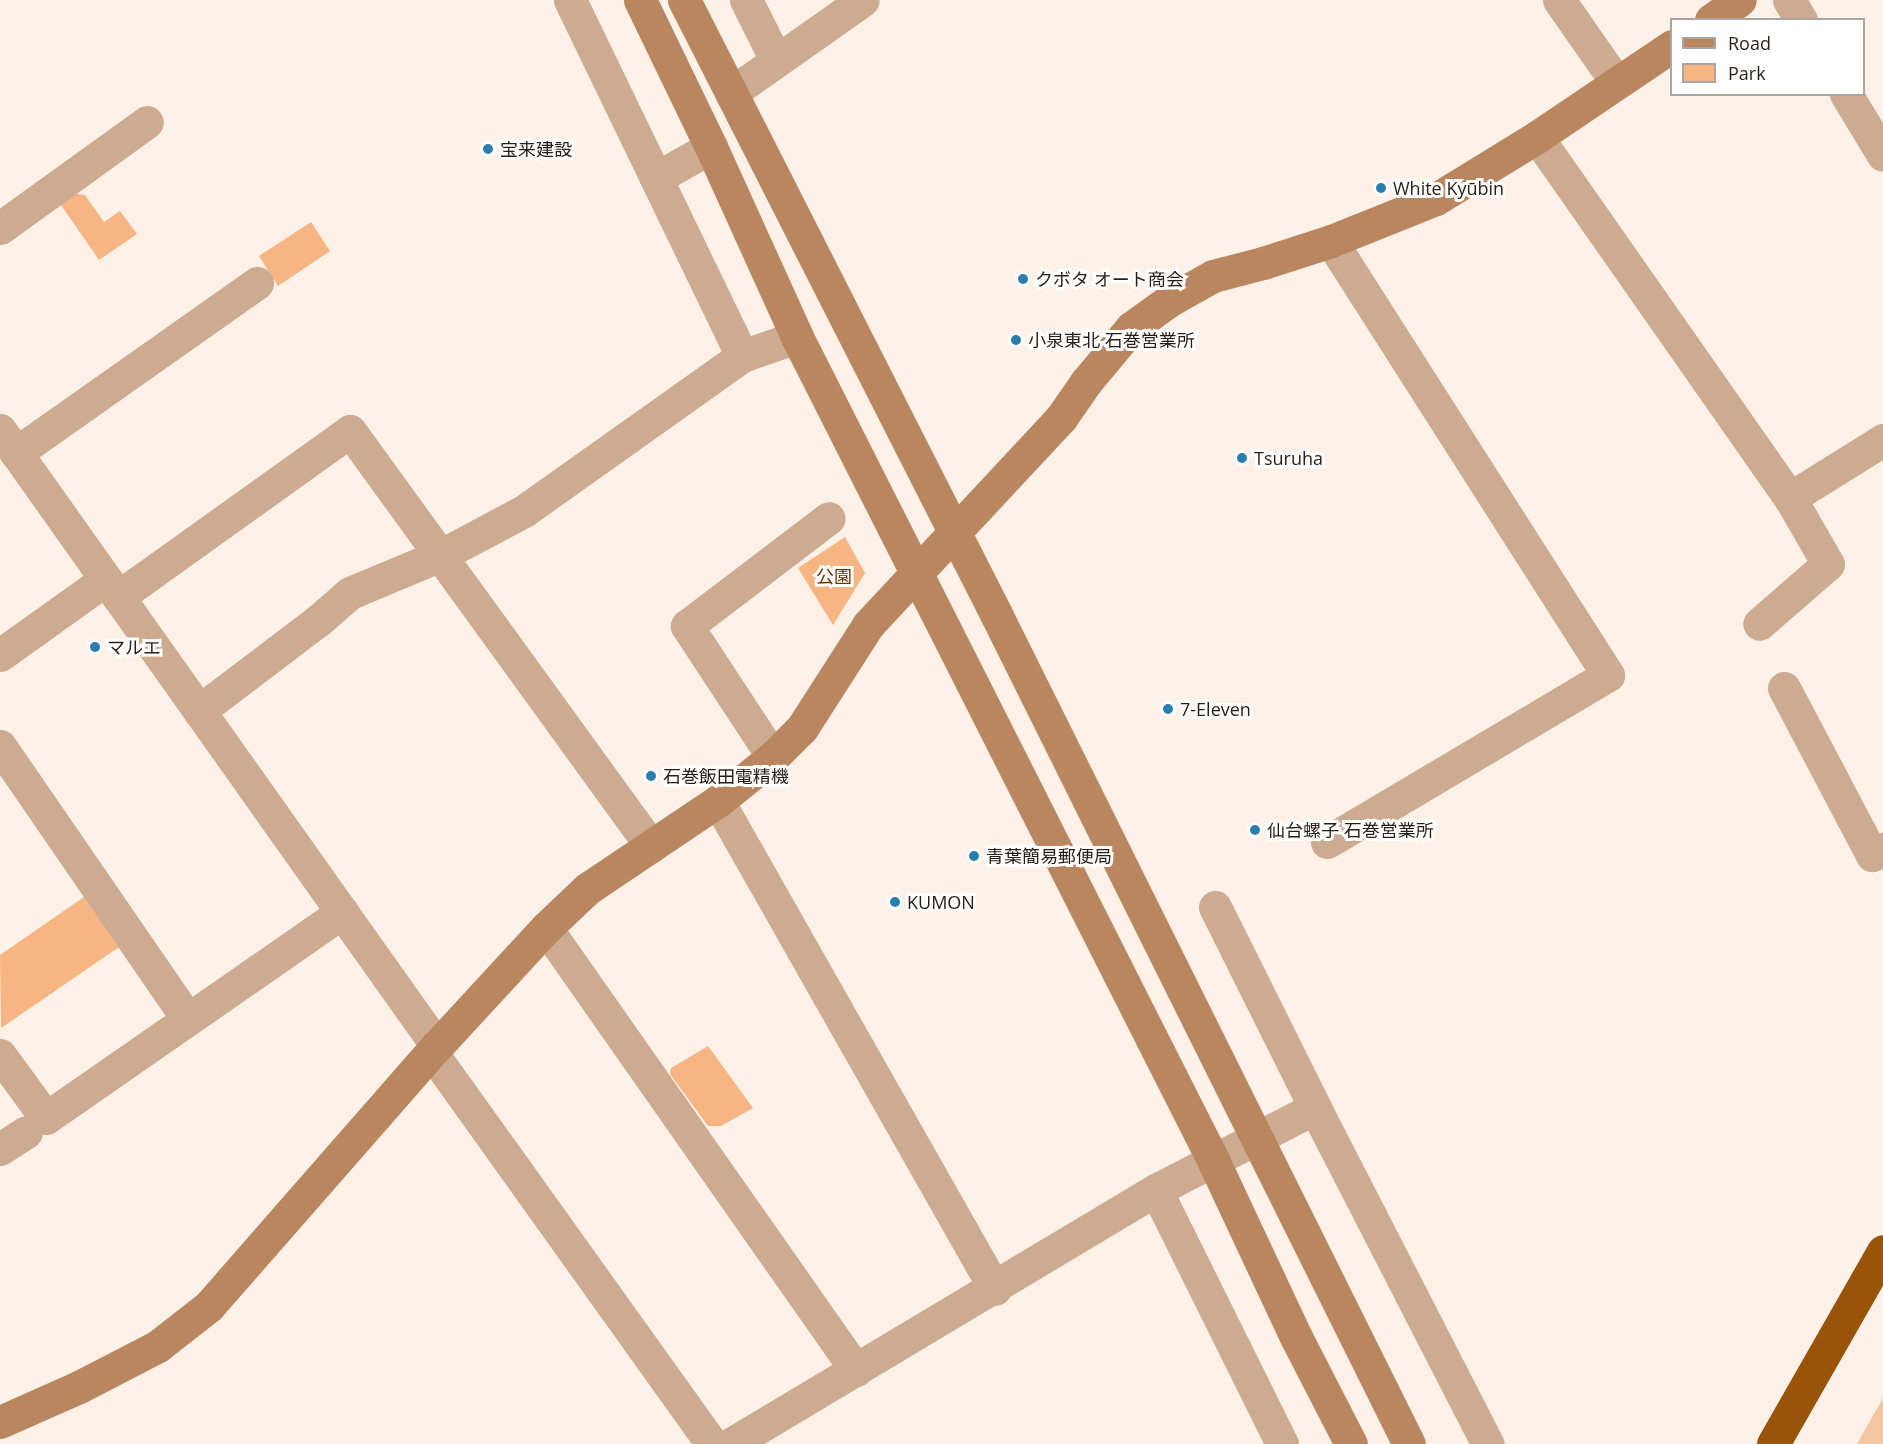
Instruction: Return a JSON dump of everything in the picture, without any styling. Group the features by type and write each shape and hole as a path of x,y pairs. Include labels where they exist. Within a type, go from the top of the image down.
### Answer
{"highway":[{"path":"1773,1444 1883,1251"}],"street":[{"path":"570,0 742,356"},
{"path":"640,0 711,147 797,337 1213,1160 1296,1337 1351,1444"},
{"path":"684,0 1258,1137 1409,1444"},
{"path":"746,0 776,60"},
{"path":"731,93 863,0"},
{"path":"1559,0 1617,82"},
{"path":"1714,18 1740,0"},
{"path":"1789,0 1800,18"},
{"path":"0,1422 79,1387 158,1346 209,1306 435,1049 546,928 587,889 718,801 773,756 802,728 868,625 1061,418 1086,381 1131,328 1170,300 1213,276 1331,241 1436,199 1537,137 1670,47"},
{"path":"1847,96 1883,155"},
{"path":"0,228 147,122"},
{"path":"1537,137 1790,498 1828,564 1759,624"},
{"path":"656,178 711,147"},
{"path":"1327,842 1608,675 1331,241"},
{"path":"257,283 8,441 342,912 435,1049 712,1444"},
{"path":"199,711 319,620 350,592 441,555 524,511 742,356 797,337"},
{"path":"0,655 112,588 350,431 651,846"},
{"path":"1790,498 1883,440"},
{"path":"773,756 687,626 829,518"},
{"path":"1784,688 1872,855 1883,849"},
{"path":"0,746 187,1018"},
{"path":"718,801 995,1289"},
{"path":"1215,907 1315,1108 1488,1444"},
{"path":"0,1054 46,1118 342,912"},
{"path":"546,928 856,1370"},
{"path":"731,1444 995,1289 1156,1190 1315,1108"},
{"path":"1156,1190 1282,1444"}],"green space":[{"path":"71,193 85,195 104,222 120,211 137,234 99,260 59,202"},
{"path":"311,222 330,251 278,286 259,256"},
{"name":"公園","path":"845,537 865,573 833,625 798,568"},
{"path":"84,897 119,947 1,1028 0,955"},
{"path":"708,1046 753,1108 721,1126 708,1126 670,1074 671,1068"}],"shaded area":[{"path":"1883,1398 1883,1444 1857,1444"}],"place":[{"name":"宝来建設","path":"488,149"},
{"name":"White Kyūbin","path":"1381,188"},
{"name":"クボタ オート商会","path":"1023,279"},
{"name":"小泉東北 石巻営業所","path":"1016,340"},
{"name":"Tsuruha","path":"1242,458"},
{"name":"マルエ","path":"95,647"},
{"name":"7-Eleven","path":"1168,709"},
{"name":"石巻飯田電精機","path":"651,776"},
{"name":"仙台螺子 石巻営業所","path":"1255,830"},
{"name":"青葉簡易郵便局","path":"974,856"},
{"name":"KUMON","path":"895,902"}]}
